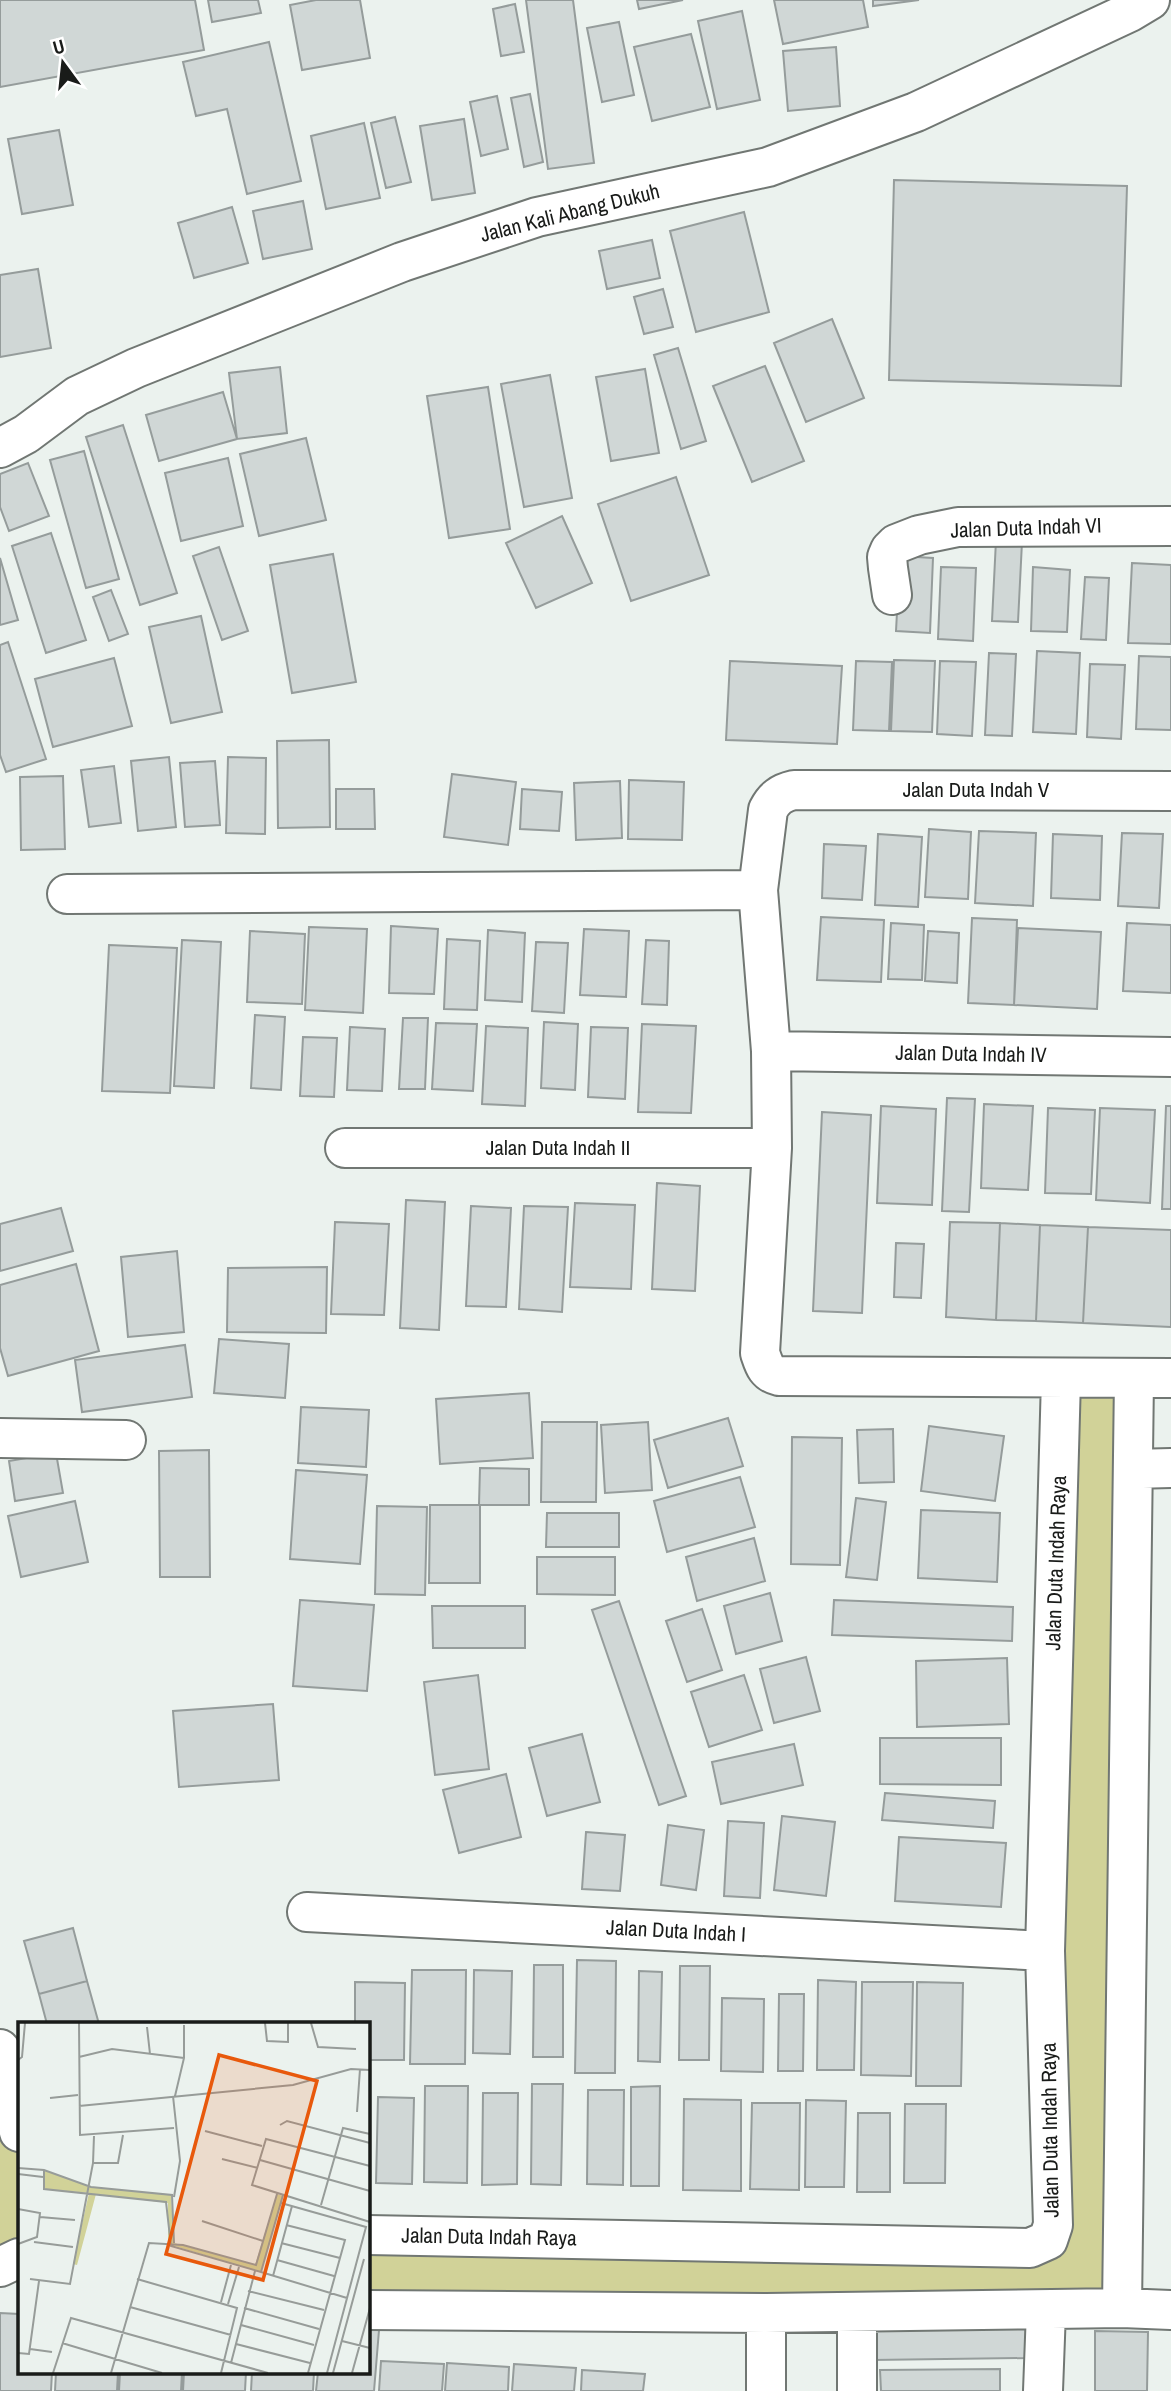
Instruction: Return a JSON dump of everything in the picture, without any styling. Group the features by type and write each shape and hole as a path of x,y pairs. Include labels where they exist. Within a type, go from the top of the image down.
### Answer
{"street":[{"name":"Jalan Kali Abang Dukuh","path":"0,448 26,433 77,396 136,368 402,262 537,217 768,167 916,112 1130,12 1150,0"},
{"name":"Jalan Duta Indah VI","path":"892,595 887,557 890,550 896,544 919,536 958,527 1171,526"},
{"name":"Jalan Duta Indah V","path":"758,890 768,810 773,800 782,793 793,790 1171,791"},
{"path":"66,894 758,890 771,1051 772,1148 760,1353 765,1367 771,1374 1171,1378"},
{"name":"Jalan Duta Indah IV","path":"771,1051 1171,1057"},
{"name":"Jalan Duta Indah II","path":"345,1148 772,1148"},
{"path":"1122,2308 1134,1378"},
{"name":"Jalan Duta Indah Raya","path":"369,2235 1030,2248 1048,2241 1053,2225 1045,1951 1061,1379"},
{"path":"0,1438 126,1440"},
{"path":"1133,1469 1171,1468"},
{"name":"Jalan Duta Indah I","path":"307,1912 1045,1951"},
{"path":"0,2049 18,2128"},
{"path":"18,2259 0,2269 18,2279"},
{"path":"369,2310 858,2313 1122,2308 1171,2310"},
{"path":"1044,2391 1046,2311"},
{"path":"765,2391 766,2313"},
{"path":"857,2391 858,2313"}],"green space":[{"path":"1061,1379 1134,1387 1122,2308 369,2310 369,2236 1038,2246"},
{"path":"0,2049 18,2128 18,2258 0,2267"}],"building":[{"path":"0,0 195,0 204,50 0,87"},
{"path":"208,0 258,0 261,13 212,22"},
{"path":"316,0 360,0 370,58 302,70 290,5"},
{"path":"526,0 573,0 594,163 548,169"},
{"path":"637,0 683,0 639,9"},
{"path":"774,0 863,0 868,27 783,44"},
{"path":"873,0 919,0 873,6"},
{"path":"515,4 524,52 501,56 493,9"},
{"path":"742,11 760,100 717,109 698,21"},
{"path":"619,22 634,95 602,102 587,28"},
{"path":"691,34 710,107 652,121 634,47"},
{"path":"269,42 301,181 247,194 227,109 196,116 183,62"},
{"path":"836,47 840,106 788,111 783,51"},
{"path":"530,94 543,162 524,167 511,98"},
{"path":"497,96 508,149 481,156 470,102"},
{"path":"395,117 411,182 386,188 371,123"},
{"path":"464,119 475,193 432,200 420,126"},
{"path":"364,123 380,198 326,209 311,136"},
{"path":"59,130 73,205 22,214 8,139"},
{"path":"894,180 1127,186 1121,386 889,380"},
{"path":"303,201 312,249 263,259 253,211"},
{"path":"232,207 248,263 194,278 178,223"},
{"path":"744,212 769,312 696,332 670,231"},
{"path":"652,240 660,278 607,289 599,251"},
{"path":"38,269 51,348 0,357 0,275"},
{"path":"663,289 673,327 644,334 634,297"},
{"path":"832,319 864,398 806,422 774,343"},
{"path":"678,348 706,441 681,449 654,355"},
{"path":"765,366 804,461 752,482 713,386"},
{"path":"280,367 287,433 237,439 229,373"},
{"path":"645,369 659,453 611,461 596,377"},
{"path":"550,375 572,498 524,507 501,384"},
{"path":"488,387 510,529 449,538 427,396"},
{"path":"223,392 237,439 159,461 146,415"},
{"path":"123,425 177,593 140,605 86,437"},
{"path":"306,438 326,520 259,536 240,454"},
{"path":"84,451 119,579 86,588 50,460"},
{"path":"228,458 243,526 181,541 165,473"},
{"path":"28,463 49,516 9,531 0,507 0,474"},
{"path":"676,477 709,575 631,601 598,504"},
{"path":"562,516 592,583 536,608 506,543"},
{"path":"51,533 86,640 46,653 12,546"},
{"path":"996,540 1022,542 1018,622 992,621"},
{"path":"219,547 248,631 222,640 193,556"},
{"path":"333,554 356,682 292,693 270,565"},
{"path":"900,556 933,558 930,633 896,631"},
{"path":"0,558 18,620 0,625"},
{"path":"1132,563 1171,565 1171,644 1128,643"},
{"path":"941,567 976,568 973,641 938,639"},
{"path":"1033,567 1070,570 1067,632 1031,631"},
{"path":"1085,577 1109,578 1106,640 1081,639"},
{"path":"111,590 128,634 109,641 93,597"},
{"path":"201,616 222,712 171,723 149,627"},
{"path":"8,642 46,759 6,772 0,755 0,645"},
{"path":"1037,651 1080,653 1076,734 1033,732"},
{"path":"989,653 1016,654 1012,736 985,735"},
{"path":"1139,656 1171,657 1171,730 1136,729"},
{"path":"114,658 132,726 53,747 35,679"},
{"path":"894,660 935,661 932,732 891,731"},
{"path":"730,661 842,666 837,744 726,740"},
{"path":"856,661 892,662 889,731 853,730"},
{"path":"940,661 976,662 972,736 937,734"},
{"path":"1090,664 1125,665 1121,739 1087,737"},
{"path":"329,740 330,827 278,828 277,741"},
{"path":"169,757 176,827 138,831 131,761"},
{"path":"228,757 266,758 265,834 226,833"},
{"path":"215,761 220,825 185,827 180,763"},
{"path":"114,766 121,823 89,827 81,770"},
{"path":"452,774 516,782 508,845 444,837"},
{"path":"63,776 65,849 21,850 20,777"},
{"path":"629,780 684,782 682,840 628,839"},
{"path":"620,781 622,838 576,840 574,783"},
{"path":"336,789 374,789 375,829 336,829"},
{"path":"522,789 562,792 559,831 520,829"},
{"path":"929,829 971,832 968,899 925,897"},
{"path":"979,831 1036,833 1033,906 975,903"},
{"path":"1122,833 1163,834 1159,908 1118,906"},
{"path":"878,834 922,837 918,907 875,905"},
{"path":"1053,834 1102,836 1100,900 1051,898"},
{"path":"824,844 866,846 862,900 822,898"},
{"path":"821,917 884,920 881,982 817,980"},
{"path":"972,918 1017,920 1014,1005 968,1003"},
{"path":"891,923 924,925 922,980 888,979"},
{"path":"1127,923 1171,925 1171,993 1123,991"},
{"path":"391,926 438,929 434,994 389,993"},
{"path":"309,927 367,929 363,1013 305,1010"},
{"path":"1018,928 1101,932 1097,1009 1014,1005"},
{"path":"584,929 629,931 626,997 580,995"},
{"path":"488,930 525,933 522,1002 485,1000"},
{"path":"250,931 305,934 302,1004 247,1002"},
{"path":"928,931 959,933 957,983 925,981"},
{"path":"447,939 480,941 477,1010 444,1009"},
{"path":"182,940 221,942 214,1088 174,1086"},
{"path":"646,940 669,941 667,1005 642,1004"},
{"path":"536,942 568,943 564,1013 532,1011"},
{"path":"109,945 177,948 170,1093 102,1091"},
{"path":"255,1015 285,1017 281,1090 251,1088"},
{"path":"403,1018 428,1018 425,1089 399,1089"},
{"path":"544,1022 578,1024 575,1090 541,1088"},
{"path":"436,1023 477,1024 473,1091 432,1089"},
{"path":"642,1024 696,1026 691,1113 638,1112"},
{"path":"486,1026 528,1028 525,1106 482,1104"},
{"path":"350,1027 385,1029 382,1091 347,1090"},
{"path":"591,1027 628,1028 625,1099 588,1097"},
{"path":"303,1037 337,1038 334,1097 300,1096"},
{"path":"947,1098 975,1099 969,1212 942,1211"},
{"path":"984,1104 1033,1106 1028,1190 981,1188"},
{"path":"881,1106 936,1109 932,1205 877,1203"},
{"path":"1166,1106 1171,1106 1171,1209 1162,1209"},
{"path":"1048,1108 1095,1110 1091,1194 1045,1193"},
{"path":"1100,1108 1155,1110 1150,1203 1096,1200"},
{"path":"822,1112 871,1115 862,1313 813,1311"},
{"path":"657,1183 700,1186 695,1291 652,1289"},
{"path":"406,1200 445,1202 439,1330 400,1328"},
{"path":"575,1203 635,1205 631,1289 570,1287"},
{"path":"471,1206 511,1208 506,1307 466,1306"},
{"path":"524,1206 568,1207 562,1312 519,1309"},
{"path":"61,1208 73,1251 0,1271 0,1224"},
{"path":"335,1222 389,1224 384,1315 331,1314"},
{"path":"950,1222 1000,1223 996,1320 946,1317"},
{"path":"1000,1223 1040,1225 1036,1321 996,1320"},
{"path":"1040,1225 1088,1227 1083,1323 1036,1321"},
{"path":"1088,1227 1171,1230 1171,1327 1083,1323"},
{"path":"896,1243 924,1244 921,1298 894,1297"},
{"path":"177,1251 184,1332 128,1337 121,1257"},
{"path":"76,1264 99,1351 8,1376 0,1348 0,1285"},
{"path":"327,1267 326,1333 227,1332 228,1268"},
{"path":"219,1339 289,1344 285,1398 214,1393"},
{"path":"185,1345 192,1397 82,1412 75,1360"},
{"path":"529,1393 533,1458 440,1464 436,1399"},
{"path":"301,1407 369,1410 366,1467 298,1463"},
{"path":"728,1418 743,1466 668,1488 654,1440"},
{"path":"542,1422 597,1422 596,1502 541,1502"},
{"path":"648,1422 652,1490 605,1493 601,1425"},
{"path":"929,1426 1004,1436 995,1501 921,1491"},
{"path":"893,1429 894,1482 859,1483 857,1430"},
{"path":"792,1437 842,1438 840,1565 791,1564"},
{"path":"209,1450 210,1577 160,1577 159,1451"},
{"path":"56,1453 63,1493 15,1501 9,1461"},
{"path":"480,1468 529,1469 529,1505 479,1505"},
{"path":"296,1470 367,1475 360,1564 290,1559"},
{"path":"740,1477 755,1527 667,1552 654,1501"},
{"path":"856,1498 886,1502 877,1580 846,1577"},
{"path":"75,1501 88,1562 21,1577 8,1516"},
{"path":"430,1505 480,1505 480,1583 429,1583"},
{"path":"377,1506 427,1507 425,1595 375,1594"},
{"path":"921,1510 1000,1513 997,1582 918,1578"},
{"path":"547,1513 619,1513 619,1547 546,1547"},
{"path":"754,1538 765,1581 697,1601 686,1557"},
{"path":"537,1557 615,1557 615,1595 537,1594"},
{"path":"770,1593 782,1641 736,1654 724,1606"},
{"path":"300,1600 374,1605 367,1691 293,1686"},
{"path":"834,1600 1013,1607 1012,1641 832,1635"},
{"path":"619,1601 686,1796 659,1805 592,1610"},
{"path":"432,1606 525,1606 525,1648 433,1648"},
{"path":"702,1609 722,1670 687,1682 666,1621"},
{"path":"806,1657 820,1711 774,1723 760,1669"},
{"path":"1007,1658 1009,1724 917,1727 916,1661"},
{"path":"478,1675 489,1769 435,1775 424,1682"},
{"path":"744,1675 762,1730 709,1747 691,1692"},
{"path":"273,1704 279,1780 179,1787 173,1711"},
{"path":"582,1734 600,1802 547,1816 529,1748"},
{"path":"880,1738 1001,1738 1001,1785 880,1784"},
{"path":"794,1744 803,1785 721,1804 712,1762"},
{"path":"506,1774 521,1837 459,1853 443,1790"},
{"path":"885,1793 995,1801 993,1828 882,1820"},
{"path":"782,1816 835,1822 826,1896 774,1890"},
{"path":"728,1821 764,1823 760,1898 724,1896"},
{"path":"668,1825 704,1830 696,1890 661,1885"},
{"path":"586,1832 625,1835 620,1891 582,1889"},
{"path":"899,1837 1006,1843 1001,1907 895,1901"},
{"path":"73,1928 87,1981 39,1994 24,1941"},
{"path":"577,1960 616,1961 615,2073 575,2073"},
{"path":"534,1965 563,1965 563,2057 533,2057"},
{"path":"680,1966 710,1966 709,2060 679,2060"},
{"path":"412,1970 466,1970 465,2064 410,2064"},
{"path":"474,1970 512,1971 510,2054 473,2053"},
{"path":"639,1971 662,1972 660,2062 638,2061"},
{"path":"818,1980 856,1982 854,2070 817,2070"},
{"path":"87,1981 98,2022 46,2022 39,1994"},
{"path":"355,1982 405,1983 404,2060 369,2060 369,2022 355,2022"},
{"path":"862,1982 913,1982 911,2076 861,2075"},
{"path":"917,1982 963,1983 961,2086 916,2086"},
{"path":"779,1994 804,1994 803,2071 778,2071"},
{"path":"722,1998 764,1999 763,2072 721,2071"},
{"path":"532,2084 563,2084 561,2185 531,2184"},
{"path":"425,2086 468,2086 467,2183 424,2182"},
{"path":"660,2086 659,2186 631,2186 631,2087"},
{"path":"588,2090 624,2090 623,2185 587,2184"},
{"path":"483,2093 518,2093 517,2184 482,2185"},
{"path":"378,2097 414,2098 412,2184 376,2183"},
{"path":"684,2099 741,2100 741,2191 683,2190"},
{"path":"806,2100 846,2101 844,2187 805,2187"},
{"path":"752,2103 800,2103 799,2190 750,2189"},
{"path":"905,2104 946,2104 945,2183 904,2183"},
{"path":"858,2113 890,2113 890,2192 857,2192"},
{"path":"0,2313 18,2314 18,2374 52,2374 51,2391 0,2391"},
{"path":"369,2317 380,2318 374,2391 316,2391 318,2374 369,2374"},
{"path":"1027,2321 1027,2358 873,2360 873,2323"},
{"path":"1095,2331 1148,2332 1147,2391 1095,2391"},
{"path":"381,2361 444,2364 442,2391 379,2391"},
{"path":"447,2363 509,2367 508,2391 445,2391"},
{"path":"514,2364 576,2368 574,2391 512,2391"},
{"path":"1000,2369 1000,2391 881,2391 880,2370"},
{"path":"582,2370 645,2374 643,2391 581,2391"},
{"path":"56,2374 118,2374 117,2391 55,2391"},
{"path":"120,2374 182,2374 181,2391 119,2391"},
{"path":"184,2374 246,2374 245,2391 183,2391"},
{"path":"252,2374 314,2374 313,2391 251,2391"}]}
